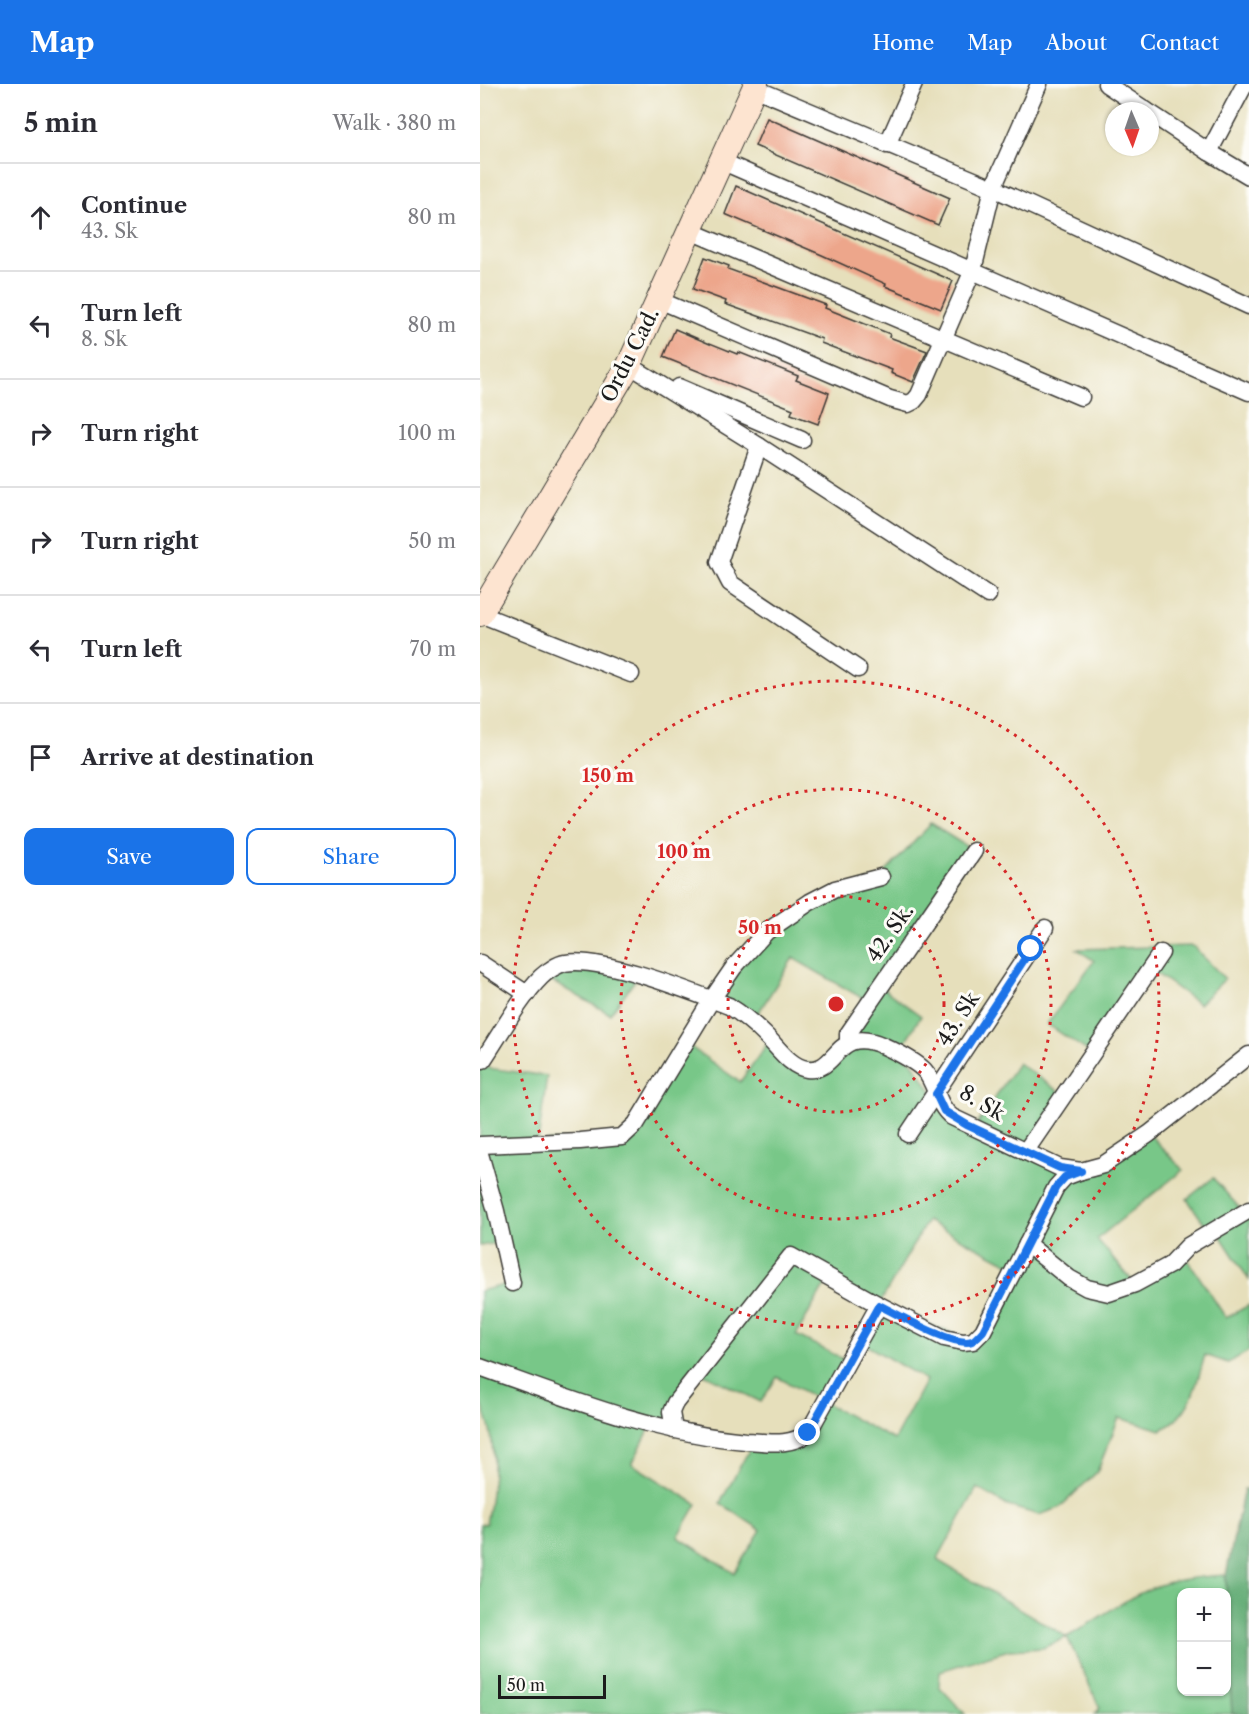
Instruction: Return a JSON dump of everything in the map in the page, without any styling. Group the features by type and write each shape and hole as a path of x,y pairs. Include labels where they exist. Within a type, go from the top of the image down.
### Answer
{"main road":[{"name":"Ordu Cad.","path":"480,614 629,366 755,86"}],"street":[{"path":"886,145 914,84"},
{"path":"658,300 902,403 908,404 914,401 919,395 973,270 993,189 1040,84"},
{"path":"1106,84 1134,102"},
{"path":"1209,152 1245,84"},
{"path":"755,86 886,145 993,189 1249,306"},
{"path":"1159,119 1249,176"},
{"path":"721,161 1249,392"},
{"path":"690,231 1081,397"},
{"path":"629,366 802,440"},
{"path":"629,366 759,446 988,595"},
{"path":"759,446 719,562 730,583 858,669"},
{"path":"480,614 631,674"},
{"name":"42. Sk.","path":"848,1043 848,1034 974,851"},
{"path":"480,1145 622,1137 636,1124 734,967 766,932 810,902 835,889 881,877"},
{"name":"43. Sk","path":"908,1134 1045,928"},
{"path":"1025,1152 1161,953"},
{"path":"480,963 527,994"},
{"path":"483,1060 527,994 542,976 564,963 589,963 662,981 712,999 739,1012 792,1062 806,1069 822,1065 848,1043"},
{"name":"8. Sk","path":"848,1043 865,1039 885,1046 924,1071 944,1111 952,1117 1060,1168 1081,1171"},
{"path":"674,1430 671,1412 675,1403 791,1256 944,1338 963,1342 973,1341 983,1331 1056,1187 1065,1177 1103,1165 1149,1134 1249,1055"},
{"path":"480,1154 496,1211 512,1283"},
{"path":"1027,1244 1069,1278 1087,1288 1109,1293 1135,1284 1170,1265 1188,1246 1249,1210"},
{"path":"480,1367 651,1425 714,1438 784,1444 798,1440 808,1433 879,1305"}],"green space":[{"path":"931,824 974,851 881,987 921,1016 898,1053 911,1061 937,1098 974,1129 1018,1063 1064,1095 1025,1152 1081,1171 1149,1134 1183,1170 1097,1239 1135,1284 1183,1252 1226,1318 1249,1305 1249,1351 1228,1363 1205,1355 1186,1408 1171,1424 1161,1430 1119,1418 1097,1472 1059,1508 1039,1515 1008,1506 977,1488 937,1560 1067,1637 1043,1648 1009,1650 940,1671 939,1686 965,1714 480,1714 480,1524 486,1524 493,1461 490,1430 480,1401 480,1291 512,1283 503,1242 480,1246 480,1067 547,1076 538,1142 622,1137 685,1043 740,1082 770,1040 792,1062 822,1065 869,1002 793,958 752,1023 712,999 734,967 810,902 881,877","holes":["927,1221 1015,1267 973,1341 879,1305","829,1278 879,1305 859,1341 926,1380 894,1440 825,1403 847,1361 796,1335","700,1372 761,1402 777,1377 824,1402 798,1440 754,1441 720,1503 761,1530 734,1573 678,1537 697,1504 632,1464 651,1426 671,1421"]},
{"path":"1193,946 1225,979 1199,1004 1150,969 1092,1054 1047,1024 1094,961 1077,949"},
{"path":"564,963 639,975 610,1014 542,976"},
{"path":"1213,1178 1244,1213 1249,1210 1249,1280 1216,1229 1210,1232 1187,1199"},
{"path":"1244,1489 1249,1489 1249,1714 1232,1714 1231,1588 1227,1588 1226,1575"},
{"path":"1226,1575 1227,1588 1177,1588 1177,1696 1231,1696 1231,1691 1232,1714 1095,1714 1100,1708 1067,1637 1153,1587 1181,1580"}],"building":[{"path":"767,118 950,198 938,225 755,146"},
{"path":"736,186 953,281 941,309 725,214"},
{"path":"705,257 729,266 728,269 826,305 825,308 890,334 889,337 927,351 913,382 891,373 892,370 821,343 822,339 725,304 726,301 693,289"},
{"path":"675,329 798,376 796,380 829,393 818,424 791,414 793,409 663,357"}],"route":[{"path":"808,1433 879,1305 944,1338 963,1342 973,1341 983,1331 1056,1187 1065,1177 1081,1171 1060,1168 967,1125 944,1111 936,1094 1031,949"}]}
